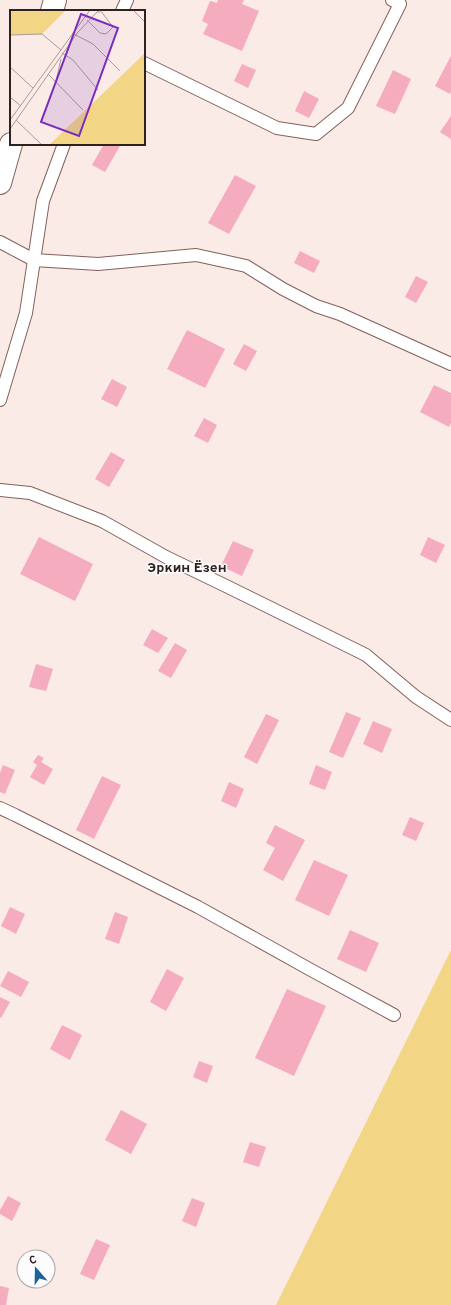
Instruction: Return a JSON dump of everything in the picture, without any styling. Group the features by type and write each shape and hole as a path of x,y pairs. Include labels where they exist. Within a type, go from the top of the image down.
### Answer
{"street":[{"path":"52,10 56,0"},
{"path":"0,183 11,145"}],"lane":[{"path":"122,10 127,0"},
{"path":"145,63 277,128 316,134 348,108 400,4 392,0"},
{"path":"0,400 26,313 43,201 64,145"},
{"path":"0,242 34,260 98,264 196,255 246,266 283,289 316,306 340,314 451,364"},
{"path":"0,490 30,494 102,521 166,557 244,594 366,656 416,697 451,720"},
{"path":"0,808 198,907 394,1015"}],"shaded area":[{"path":"451,950 451,1305 276,1305"}],"building":[{"path":"218,0 244,0 242,4 259,11 242,51 203,34 208,24 202,21 210,1 217,3"},
{"path":"451,56 451,91 450,94 435,86"},
{"path":"242,64 256,70 248,88 234,81"},
{"path":"393,70 411,79 395,114 376,106"},
{"path":"304,91 319,99 309,118 295,111"},
{"path":"451,116 451,139 440,132"},
{"path":"103,145 120,145 105,172 92,165"},
{"path":"235,175 256,186 229,234 208,223"},
{"path":"300,251 320,261 314,273 294,263"},
{"path":"416,276 428,282 416,303 405,297"},
{"path":"187,330 225,349 205,388 167,369"},
{"path":"244,344 257,351 246,371 233,364"},
{"path":"112,379 127,387 117,407 101,399"},
{"path":"434,385 451,393 451,423 449,427 420,412"},
{"path":"204,418 217,425 208,443 194,436"},
{"path":"111,452 125,460 109,487 95,479"},
{"path":"39,537 93,564 75,601 20,574"},
{"path":"428,537 445,545 436,563 420,555"},
{"path":"233,541 254,550 242,576 221,566"},
{"path":"152,629 168,638 158,653 143,645"},
{"path":"175,643 187,650 171,678 158,671"},
{"path":"36,664 53,669 46,691 29,687"},
{"path":"346,712 361,718 343,758 329,752"},
{"path":"266,714 279,720 257,764 244,757"},
{"path":"373,721 392,729 382,753 363,744"},
{"path":"38,755 44,758 41,762 53,769 44,785 30,777 37,765 33,762"},
{"path":"3,765 15,770 5,794 0,792 0,773"},
{"path":"316,765 332,772 325,790 309,784"},
{"path":"102,776 121,785 94,839 76,830"},
{"path":"229,782 244,789 236,808 221,801"},
{"path":"410,817 424,823 416,841 402,835"},
{"path":"275,825 305,840 283,881 263,870 275,848 266,843"},
{"path":"314,860 348,875 329,916 295,900"},
{"path":"10,907 25,914 16,934 1,926"},
{"path":"115,912 128,917 119,944 105,939"},
{"path":"350,930 379,943 366,972 337,959"},
{"path":"167,969 184,978 166,1011 150,1002"},
{"path":"8,971 29,982 21,997 0,986"},
{"path":"287,989 326,1006 294,1076 255,1058"},
{"path":"0,997 10,1002 1,1018 0,1017"},
{"path":"62,1025 82,1035 70,1060 50,1049"},
{"path":"199,1061 213,1066 207,1083 193,1077"},
{"path":"121,1110 147,1124 131,1154 105,1140"},
{"path":"250,1142 266,1147 259,1167 243,1162"},
{"path":"8,1196 21,1203 12,1221 0,1214 0,1210"},
{"path":"192,1198 205,1203 196,1227 182,1221"},
{"path":"96,1239 110,1245 94,1280 80,1274"},
{"path":"0,1286 9,1288 6,1305 0,1305"}],"district":[{"name":"Эркин Ёзен","path":"187,568"}]}
